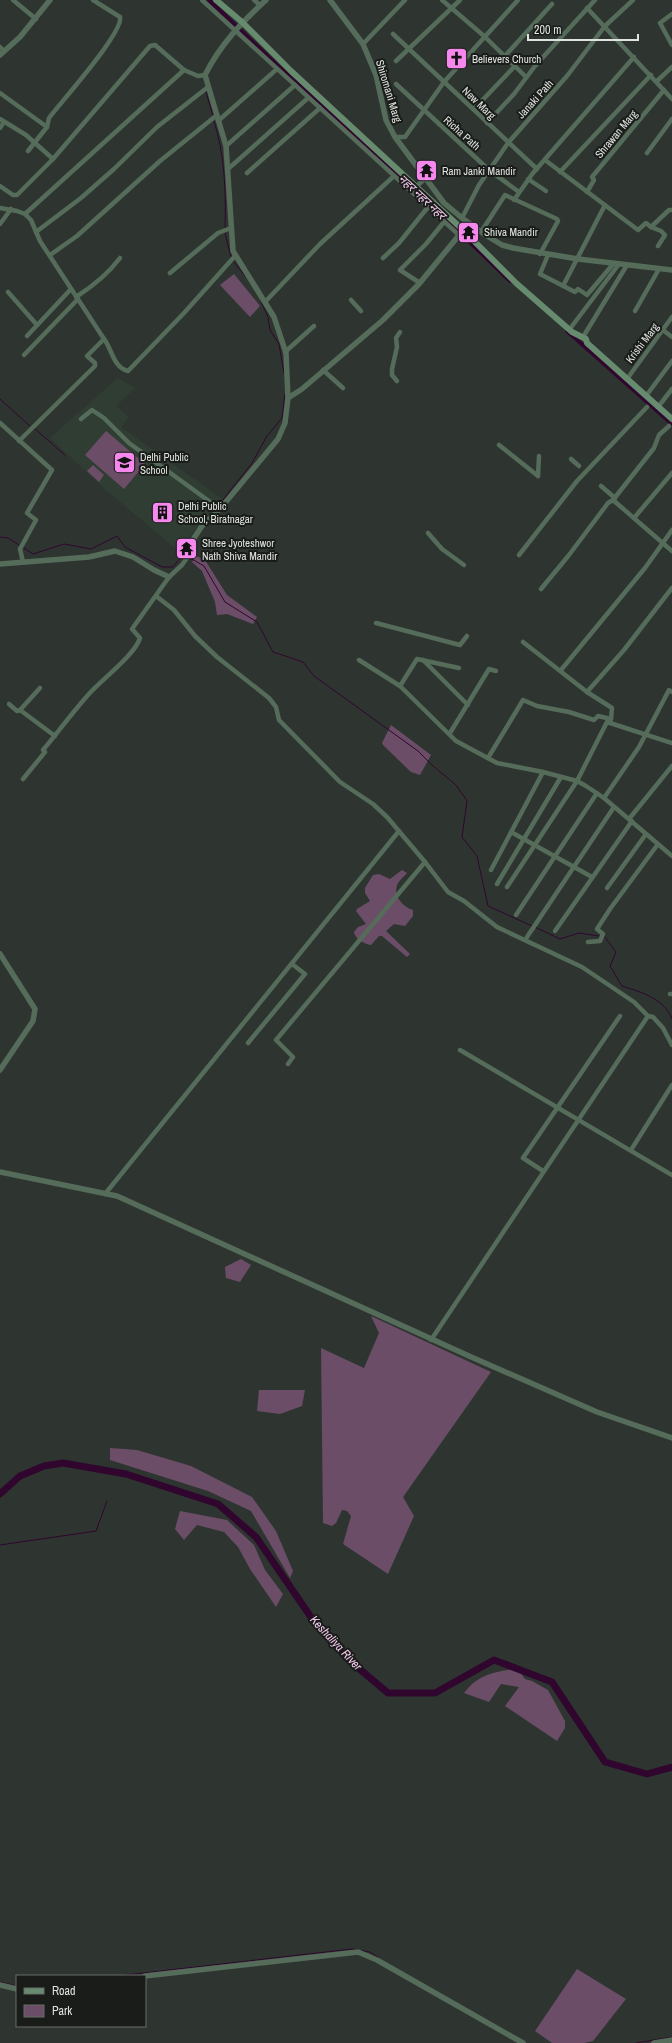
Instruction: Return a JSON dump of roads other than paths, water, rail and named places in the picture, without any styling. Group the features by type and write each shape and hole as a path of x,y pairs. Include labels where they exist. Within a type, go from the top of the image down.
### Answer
{"main road":[{"path":"216,0 238,26 291,71 416,186 461,233 569,330 583,337 672,419"}],"street":[{"path":"13,0 36,19"},
{"path":"1,51 20,37 50,0"},
{"path":"28,151 47,127 49,118 113,37 120,22 120,17 92,0"},
{"path":"202,0 238,26 277,69 308,98 444,222 461,233"},
{"path":"254,0 260,5"},
{"path":"23,779 45,752 43,750 88,695 128,656 139,642 140,638 132,629 169,577 188,557 194,538 262,461 278,439 285,423 288,398 285,352 274,317 235,256 231,240 226,146 205,76 213,59 238,26 266,0"},
{"name":"Shiromani Marg","path":"330,0 363,44 376,75 386,120 395,137 427,177 444,203 462,218 502,245 540,254 672,270"},
{"path":"363,44 405,0"},
{"path":"442,0 484,36 514,67 526,77"},
{"path":"396,61 460,0"},
{"path":"404,148 405,137 444,82 518,0"},
{"path":"487,123 595,0"},
{"name":"Janaki Path","path":"462,218 479,185 508,143 568,76 606,26 633,0"},
{"path":"504,57 552,4"},
{"path":"587,8 606,26 672,99"},
{"path":"672,14 660,23 672,45"},
{"name":"New Marg","path":"393,34 537,169"},
{"path":"0,186 13,195 17,195 53,159 150,46 155,45 184,70 198,76 205,76"},
{"path":"514,200 528,179 634,57"},
{"path":"474,110 514,67"},
{"path":"656,81 672,68"},
{"path":"50,254 78,236 160,161 218,118 277,69"},
{"path":"24,214 184,70"},
{"path":"560,172 651,75"},
{"name":"Richa Path","path":"396,84 489,170 519,192"},
{"path":"226,146 295,85"},
{"path":"36,232 81,198 114,169 156,128 208,86"},
{"name":"Shrawan Marg","path":"587,192 594,180 592,177 664,90"},
{"path":"0,93 47,127"},
{"path":"228,169 308,98"},
{"path":"247,173 320,108"},
{"path":"647,153 672,119"},
{"path":"0,128 2,120 35,143 53,159"},
{"path":"395,137 405,137"},
{"path":"545,160 638,230 646,223 661,231 665,235 658,246"},
{"path":"265,302 320,244 394,176"},
{"path":"411,191 427,177"},
{"path":"528,179 546,191"},
{"path":"481,232 505,195 558,220 540,254"},
{"path":"563,286 605,205"},
{"path":"383,258 399,243 428,207"},
{"path":"0,208 11,209 24,214 31,220 36,232 71,289 109,345 112,357 124,370 128,371 184,313 235,256"},
{"path":"0,224 11,209"},
{"path":"651,227 669,210 672,210"},
{"path":"420,283 400,270 426,244 444,222"},
{"path":"288,398 383,320 420,283 469,223"},
{"path":"170,273 218,233 231,228"},
{"path":"548,255 540,274 575,292 578,289 587,295 616,264"},
{"path":"24,355 77,298 91,288 120,258"},
{"path":"569,330 616,264"},
{"path":"583,337 627,265"},
{"path":"635,311 659,269"},
{"path":"27,336 71,289"},
{"path":"8,292 37,325"},
{"path":"351,300 361,311"},
{"name":"Krishi Marg","path":"627,379 672,317"},
{"path":"285,352 314,326"},
{"path":"663,330 672,337"},
{"path":"397,381 392,375 392,369 397,347 396,338 400,332"},
{"path":"19,440 95,366 95,363 87,356 104,339"},
{"path":"646,396 672,361"},
{"path":"323,370 343,388"},
{"path":"658,407 672,388"},
{"path":"519,555 578,480 647,407"},
{"path":"81,420 92,410 104,418 129,443 220,509"},
{"path":"0,423 52,470 27,513 36,520 20,549 23,562"},
{"path":"541,589 608,503 614,499 654,448 659,436 669,426"},
{"path":"499,445 538,476 539,456"},
{"path":"571,459 579,466"},
{"path":"634,518 672,473"},
{"path":"600,486 672,551"},
{"path":"560,670 672,530"},
{"path":"428,533 442,549 464,565"},
{"path":"0,564 89,557 115,551 132,557 169,577"},
{"path":"587,692 624,650 672,588"},
{"path":"156,596 174,610 195,636 217,657 276,706 279,720 324,767 340,782 373,804 399,831 448,892 464,901 473,910 513,935 529,940 582,967 634,1002 648,1016 653,1017 659,1022 672,1045"},
{"path":"376,623 460,645 467,636"},
{"path":"507,887 577,781 607,722 610,721 612,708 587,692 560,670 535,653 523,642"},
{"path":"400,686 416,658 459,668"},
{"path":"359,660 400,686 450,733 456,741 497,763 543,772 577,781 604,798 672,856"},
{"path":"423,660 468,705"},
{"path":"450,733 489,668 496,671"},
{"path":"20,710 40,688"},
{"path":"604,798 646,735 669,690 672,692"},
{"path":"488,758 523,700 537,706 569,712 594,720 598,716 646,735 672,743"},
{"path":"9,704 16,711 20,710 55,736"},
{"path":"555,931 630,820 672,766"},
{"path":"491,870 543,772"},
{"path":"497,884 561,777"},
{"path":"516,915 597,793"},
{"path":"527,937 614,807"},
{"path":"105,1194 399,831"},
{"path":"512,832 536,844 592,877"},
{"path":"607,888 646,834"},
{"path":"588,942 600,941 602,937 597,929 658,844"},
{"path":"288,1064 293,1057 276,1040 425,862"},
{"path":"0,954 35,1009 33,1021 0,1070"},
{"path":"248,1043 305,974 292,964"},
{"path":"543,1172 523,1158 620,1016"},
{"path":"431,1340 648,1016"},
{"path":"460,1050 672,1175"},
{"path":"631,1150 672,1085"},
{"path":"0,1172 123,1199 431,1340 597,1412 672,1438"},
{"path":"146,1976 334,1954 363,1953 523,2043"},
{"path":"0,1985 16,1989"},
{"path":"654,2043 672,2040"}],"waterway":[{"name":"नहर नहर नहर","path":"209,0 278,66 447,220 510,281"},
{"path":"206,92 213,116"},
{"path":"214,121 223,161 225,228"},
{"path":"225,233 231,257"},
{"path":"233,261 247,278"},
{"path":"260,299 268,317 270,330 279,344 284,373"},
{"name":"नहर नहर नहर","path":"567,331 672,424"},
{"path":"223,500 252,463 267,436 282,418 285,394"},
{"path":"0,399 30,426"},
{"path":"35,429 65,455"},
{"path":"24,548 33,554 64,544 91,549 117,536 125,547 162,567 173,567 181,557 185,557"},
{"path":"0,537 8,538 19,545"},
{"path":"190,558 204,566 225,602 257,622 273,652 303,662 314,676 418,751 456,785 467,801 462,837 477,856 488,906 532,926"},
{"path":"535,927 560,939 579,933 599,936"},
{"path":"604,936 616,952 610,966 622,986 652,997 664,1006 672,1019"},
{"name":"Keshaliya River","path":"0,1494 20,1476 44,1466 63,1463 126,1474 218,1504 256,1537 315,1623 350,1661 388,1693 435,1693 494,1660 552,1682 605,1762 647,1774 672,1767"},
{"path":"0,1545 96,1531 107,1501"},
{"path":"126,1975 352,1949 370,1952 382,1960"},
{"path":"0,1982 16,1986"},
{"path":"636,2043 672,2037"}],"place":[{"name":"Believers Church","path":"457,59"},
{"name":"Ram Janki Mandir","path":"426,171"},
{"name":"Shiva Mandir","path":"469,232"},
{"name":"Delhi Public School","path":"125,463"},
{"name":"Delhi Public School, Biratnagar","path":"162,512"},
{"name":"Shree Jyoteshwor Nath Shiva Mandir","path":"187,549"}]}
